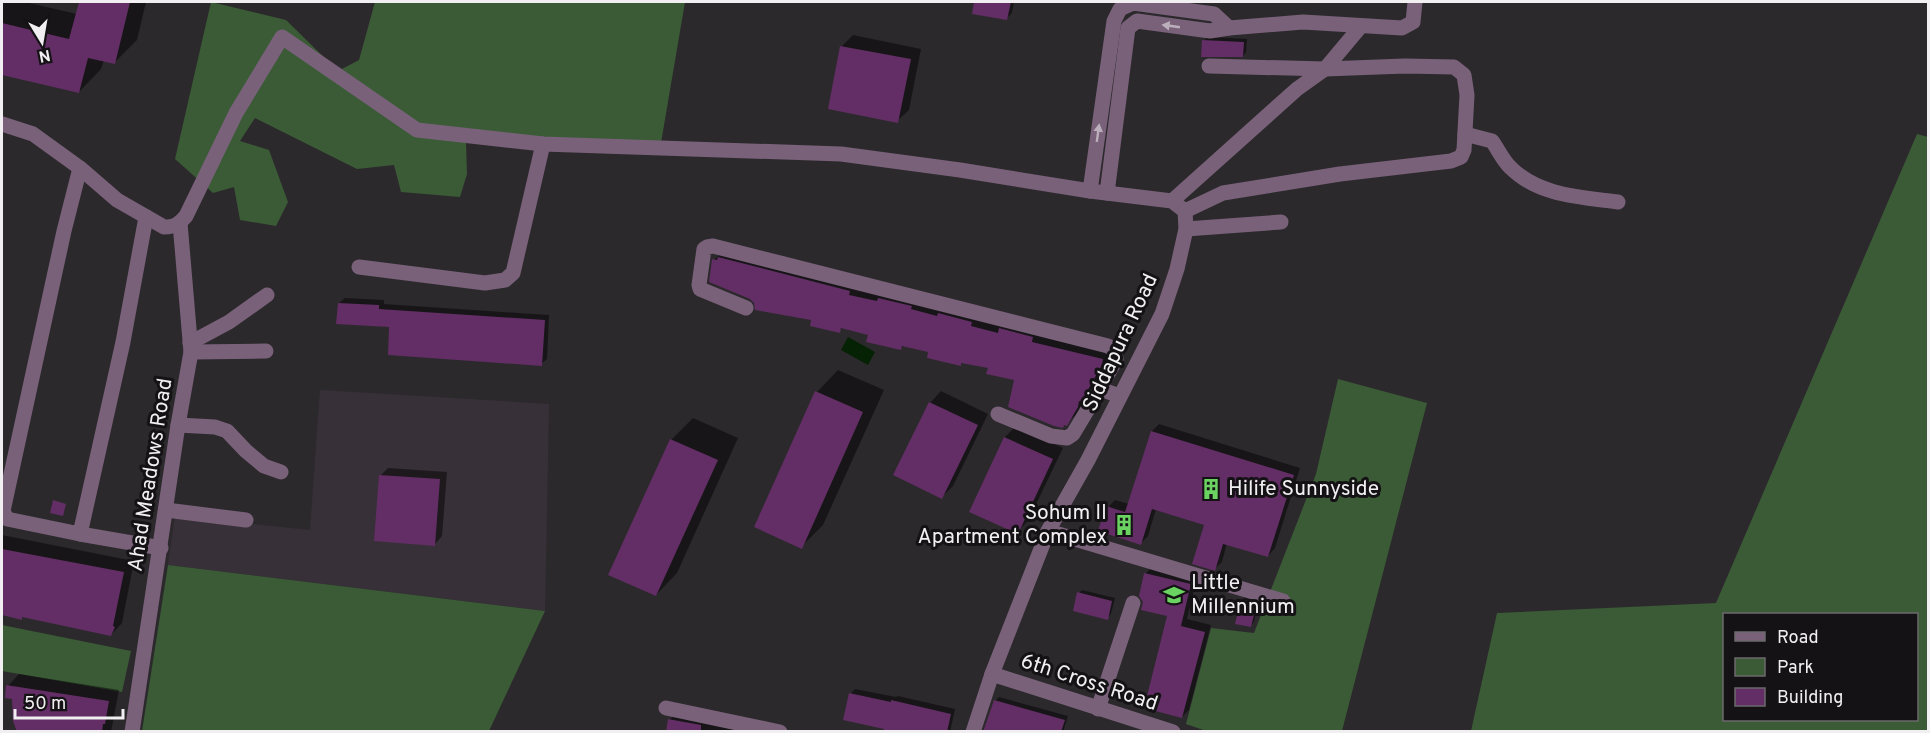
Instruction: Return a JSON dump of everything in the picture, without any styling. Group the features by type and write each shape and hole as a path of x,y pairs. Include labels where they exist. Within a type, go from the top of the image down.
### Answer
{"street":[{"path":"1107,193 1128,28 1137,21 1210,31 1303,22 1402,28 1413,22 1415,2"},
{"path":"1090,191 1114,21 1120,9 1133,3 1214,14 1229,28"},
{"path":"1172,201 1297,89 1325,69 1361,26"},
{"path":"2,124 33,134 80,168 117,200 164,227 173,227 186,216 236,113 282,37 417,130 543,144 841,154 1172,201 1185,211 1223,193 1340,174 1451,161 1461,157 1464,150 1467,95 1464,75 1455,67 1325,69 1209,66"},
{"path":"1465,134 1492,141 1510,168 1534,185 1564,195 1618,202"},
{"path":"359,267 485,284 505,280 513,273 543,144"},
{"path":"80,168 64,231 3,511 7,519 161,548"},
{"name":"Siddapura Road","path":"973,732 992,674 1048,531 1088,460 1162,314 1177,269 1186,229 1185,211"},
{"path":"80,534 123,342 146,217"},
{"path":"1186,229 1281,222"},
{"name":"Ahad Meadows Road","path":"132,732 191,347 180,223"},
{"path":"746,309 700,289 704,249 707,247 713,246 1108,346 1114,350 1116,359 1100,389 1073,434 1067,438 1060,439 1051,436 998,414"},
{"path":"191,347 267,295"},
{"path":"191,347 266,351"},
{"path":"1100,389 1120,396"},
{"path":"178,425 215,427 227,431 246,452 264,466 281,472"},
{"path":"166,510 246,520"},
{"path":"1048,531 1283,601"},
{"path":"1098,709 1133,603"},
{"name":"6th Cross Road","path":"992,674 1173,732"},
{"path":"666,708 780,732"}],"shaded area":[{"path":"848,337 875,352 868,365 841,350"},
{"path":"320,390 549,404 545,611 168,565 175,516 310,530"}],"green space":[{"path":"211,2 286,20 338,71 359,60 375,2 685,2 661,143 466,142 467,174 460,197 401,192 394,165 357,169 255,118 240,141 269,150 288,202 276,226 240,220 234,187 213,193 175,159"},
{"path":"1917,134 1928,137 1928,731 1471,731 1497,613 1716,603"},
{"path":"1338,379 1427,403 1342,731 1209,732 1186,724 1211,628 1254,633 1316,474"},
{"path":"168,565 545,611 489,731 142,731"},
{"path":"2,625 131,651 122,692 2,671"}],"building":[{"path":"79,2 130,2 115,64 88,58 79,93 2,75 2,23 69,39"},
{"path":"974,2 1011,2 1007,20 972,14"},
{"path":"1202,40 1244,42 1243,57 1201,57"},
{"path":"840,46 911,59 898,123 828,109"},
{"path":"718,257 850,291 849,295 877,301 878,298 912,306 911,309 937,316 938,313 972,322 971,326 998,333 999,328 1033,337 1032,342 1103,359 1102,365 1081,402 1079,401 1067,426 1064,425 1063,428 1054,426 1008,407 1014,380 986,374 988,368 961,363 961,366 927,358 928,352 902,346 901,350 866,342 868,335 841,328 840,333 810,326 811,320 755,310 754,303 750,299 709,282 712,259 717,260"},
{"path":"338,303 379,305 379,309 545,320 542,366 388,355 389,327 336,324"},
{"path":"815,391 863,412 802,549 754,527"},
{"path":"929,402 978,425 942,499 893,475"},
{"name":"Hilife Sunnyside","path":"1151,431 1294,475 1268,557 1223,544 1215,571 1192,564 1204,525 1152,509 1141,545 1098,531 1106,506 1125,512"},
{"path":"1004,437 1053,459 1018,534 969,512"},
{"path":"670,439 718,460 656,596 608,575"},
{"path":"379,475 440,479 435,546 374,541"},
{"path":"53,500 66,504 63,516 50,513"},
{"path":"2,549 124,572 113,626 115,627 111,636 22,617 22,620 2,615"},
{"path":"1144,573 1191,584 1181,626 1205,632 1182,718 1144,708 1167,616 1141,610 1143,602 1139,596"},
{"path":"1077,592 1112,601 1108,620 1073,611"},
{"path":"1241,599 1257,603 1251,627 1235,624"},
{"path":"6,685 109,701 102,732 17,732 13,721 12,699 5,698"},
{"path":"849,693 951,714 947,732 884,732 884,729 843,720"},
{"path":"994,700 1065,720 1061,732 983,732"},
{"path":"668,719 701,725 701,732 666,732"}],"place":[{"name":"Hilife Sunnyside","path":"1211,489"},
{"name":"Sohum II Apartment Complex","path":"1124,525"},
{"name":"Little Millennium","path":"1174,595"}]}
